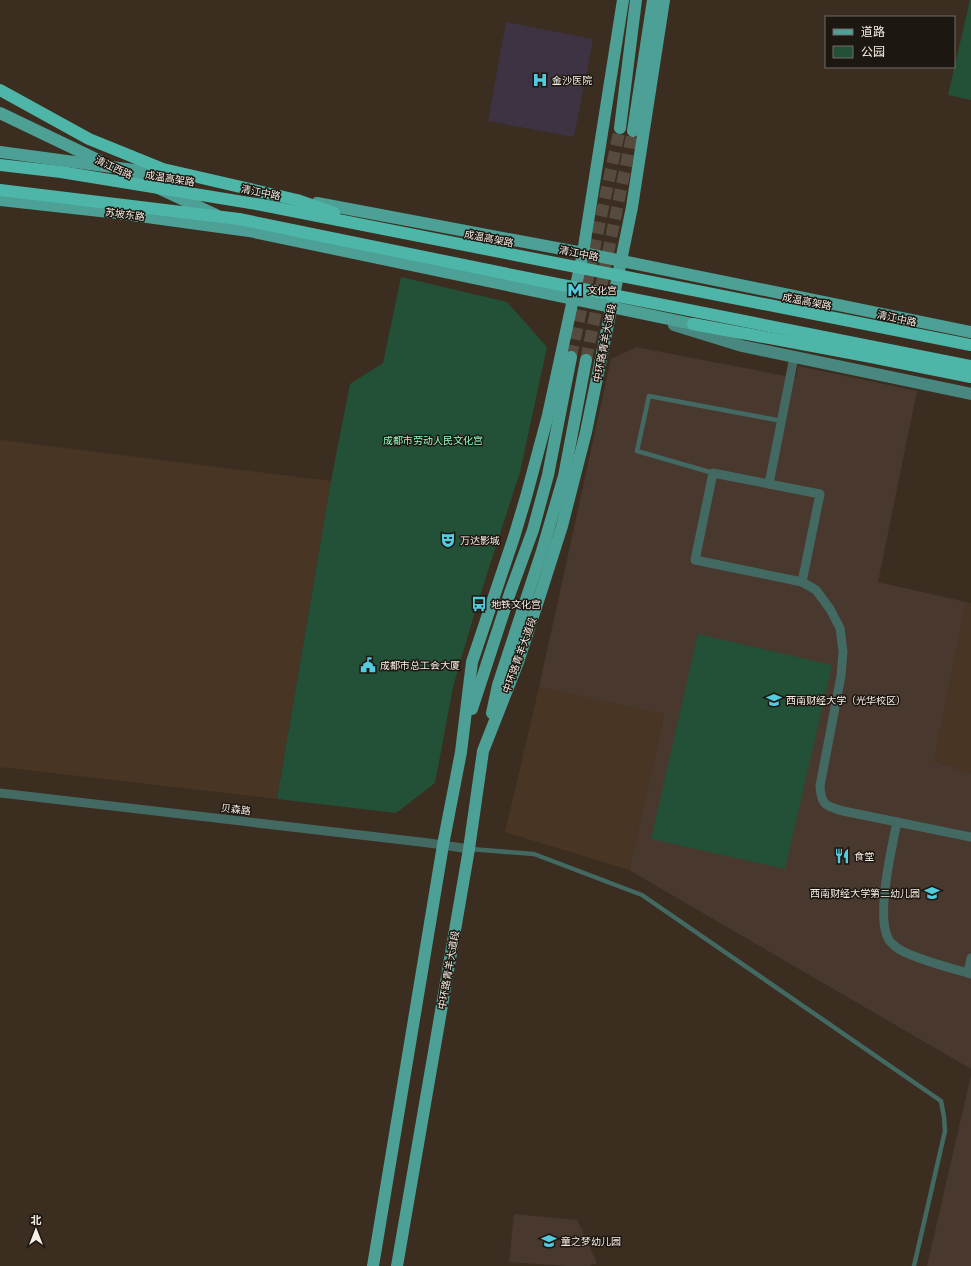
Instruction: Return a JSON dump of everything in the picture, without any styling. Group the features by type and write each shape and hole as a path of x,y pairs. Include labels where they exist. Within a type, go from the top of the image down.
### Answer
{"highway":[{"path":"0,90 89,139 164,169 297,200 374,228"},
{"name":"成温高架路","path":"0,165 61,172 254,204 971,345"},
{"path":"0,190 239,219 545,282 971,366"},
{"path":"693,324 971,376"}],"main road":[{"path":"461,752 472,662 514,537 528,490 548,415 583,254 623,0"},
{"path":"620,128 636,0"},
{"path":"633,130 653,0"},
{"name":"中环路青羊大道段","path":"397,1266 469,849 483,751 518,662 562,526 586,432 632,207 664,0"},
{"name":"清江西路","path":"0,96 79,137 187,177"},
{"name":"清江西路","path":"0,113 249,231"},
{"path":"0,152 110,165 187,177"},
{"name":"清江中路","path":"187,177 621,261 971,332"},
{"name":"苏坡东路","path":"0,200 118,213 249,231"},
{"path":"249,231 693,324 783,337 971,376"},
{"path":"373,1266 443,845 466,728 510,592 533,530 548,475 571,356"},
{"path":"483,751 498,684 542,551 564,476 586,360"}],"street":[{"path":"634,312 742,346 971,394"},
{"path":"769,484 794,357"},
{"path":"802,582 820,494 713,473 695,560 802,582 816,590 830,609 840,628 843,652 841,676 820,786 820,798 827,806 832,808 971,837"},
{"name":"贝森路","path":"0,793 469,849"},
{"path":"897,822 886,877 885,924 889,940 897,948 912,955 969,974 971,958"}],"lane":[{"path":"713,473 637,451 649,396 782,421"},
{"path":"469,849 534,854 642,895 941,1101 945,1131 914,1266"}],"shaded area":[{"name":"金沙医院","path":"506,22 593,39 574,137 488,121"},
{"name":"西南财经大学（光华校区）","path":"636,347 796,378 798,366 917,391 878,582 966,602 934,761 971,773 971,1069 629,870 664,714 539,687 611,359"},
{"path":"0,440 331,481 277,799 0,767"},
{"path":"966,602 971,603 971,773 934,761"},
{"path":"539,687 664,713 629,870 505,832"},
{"path":"971,1075 971,1266 927,1266"},
{"name":"童之梦幼儿园","path":"514,1214 577,1220 597,1263 589,1266 567,1266 509,1262"}],"green space":[{"path":"971,0 971,100 948,95"},
{"name":"成都市劳动人民文化宫","path":"401,277 507,302 547,347 520,472 476,608 453,687 435,783 396,813 277,799 331,481 350,384 383,363"},
{"path":"698,634 832,665 785,869 651,839"}],"tunnel":[{"path":"571,357 620,128"},
{"path":"586,360 633,131"}],"place":[{"name":"金沙医院","path":"540,80"},
{"name":"文化宫","path":"575,290"},
{"name":"万达影城","path":"448,540"},
{"name":"地铁文化宫","path":"479,604"},
{"name":"成都市总工会大厦","path":"368,665"},
{"name":"西南财经大学（光华校区）","path":"774,700"},
{"name":"食堂","path":"842,856"},
{"name":"西南财经大学第二幼儿园","path":"932,893"},
{"name":"童之梦幼儿园","path":"549,1241"}]}
